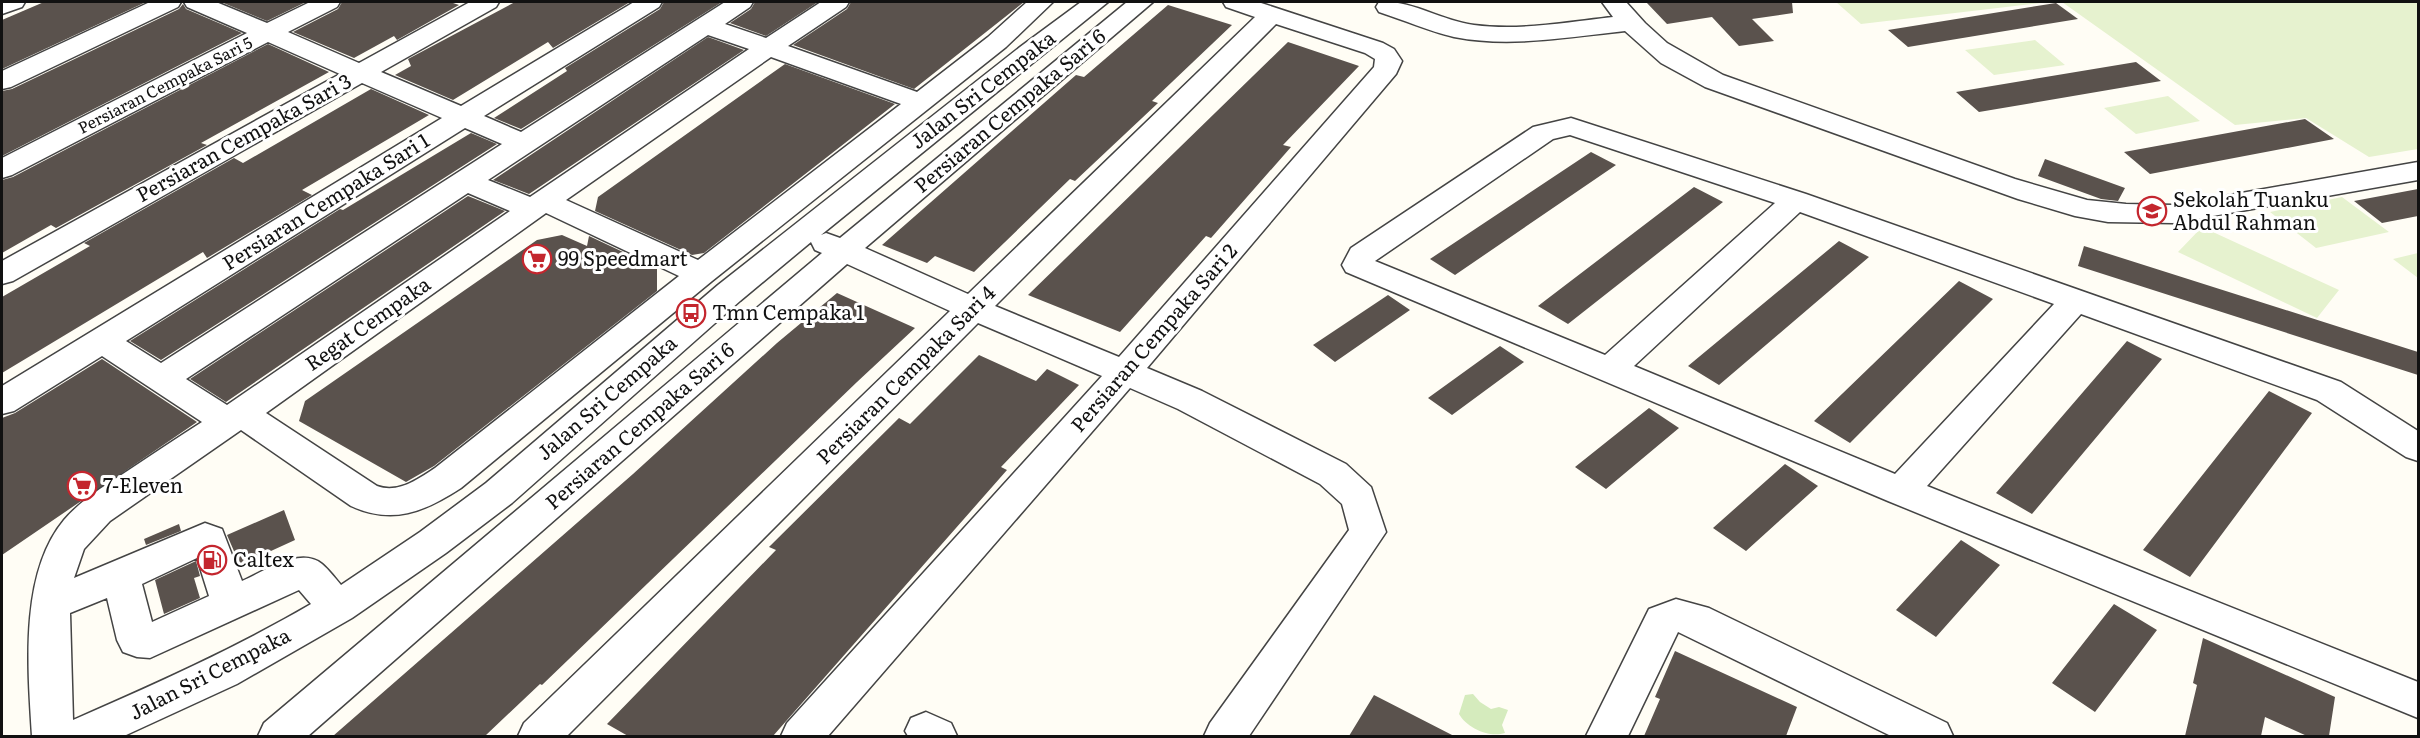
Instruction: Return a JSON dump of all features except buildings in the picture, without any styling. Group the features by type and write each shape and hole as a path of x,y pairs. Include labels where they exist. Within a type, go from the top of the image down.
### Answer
{"street":[{"path":"2,7 13,2"},
{"path":"2,81 169,2"},
{"path":"196,2 523,143"},
{"name":"Persiaran Cempaka Sari 5","path":"2,169 328,2"},
{"name":"Persiaran Cempaka Sari 3","path":"2,274 487,2"},
{"name":"Persiaran Cempaka Sari 1","path":"2,402 650,2"},
{"path":"161,379 741,2"},
{"name":"Regat Cempaka","path":"53,736 50,604 58,562 83,523 107,503 235,417 538,205 837,2"},
{"name":"Jalan Sri Cempaka","path":"101,340 161,379 235,417 363,496 382,502 403,500 428,491 448,478 712,266 997,42 1041,2"},
{"name":"Jalan Sri Cempaka","path":"81,736 224,672 338,607 459,524 499,493 729,293 803,232 1029,52 1096,2"},
{"name":"Persiaran Cempaka Sari 6","path":"279,736 844,250 1141,2"},
{"name":"Persiaran Cempaka Sari 2","path":"802,736 1124,373 1387,69 1389,61 1385,54 1374,48 1235,2"},
{"path":"1388,7 1453,29 1484,33 1512,33 1622,12 1638,34 1675,62 1714,81 2005,185 2051,200 2098,211 2173,214 2418,171"},
{"name":"Persiaran Cempaka Sari 4","path":"539,736 1273,13"},
{"path":"705,25 920,102"},
{"path":"997,42 1029,52"},
{"path":"2418,448 2329,391 1796,200 1571,126 1543,133 1362,255 1357,265 1900,490 2418,700"},
{"path":"466,181 712,266 718,271 729,293"},
{"path":"1609,370 1796,200"},
{"path":"803,232 973,309 1190,400 1333,474 1358,497 1368,532 1287,652 1225,736"},
{"path":"675,297 696,290 729,293"},
{"path":"1900,490 2077,299"},
{"path":"50,604 121,576 205,538 209,540 231,604"},
{"path":"121,576 137,640 150,641 299,573 307,573 338,607"},
{"path":"1607,736 1663,621 1676,615 1695,620 1932,736"}],"green space":[{"path":"1836,2 2049,2 1861,24"},
{"path":"2062,2 2418,2 2418,149 2369,157 2306,118 2235,125"},
{"path":"2035,40 2065,65 1994,75 1965,50"},
{"path":"2168,96 2200,121 2136,134 2104,108"},
{"path":"2342,197 2389,232 2316,248 2270,212"},
{"path":"2202,227 2339,290 2317,318 2178,252"},
{"path":"2418,253 2418,278 2393,259"},
{"path":"1473,694 1491,709 1499,707 1508,710 1502,725 1505,733 1486,733 1467,724 1459,714 1465,695"}],"place":[{"name":"Sekolah Tuanku Abdul Rahman","path":"2152,211"},
{"name":"99 Speedmart","path":"537,259"},
{"name":"Tmn Cempaka 1","path":"691,313"},
{"name":"7-Eleven","path":"82,486"},
{"name":"Caltex","path":"212,560"}]}
